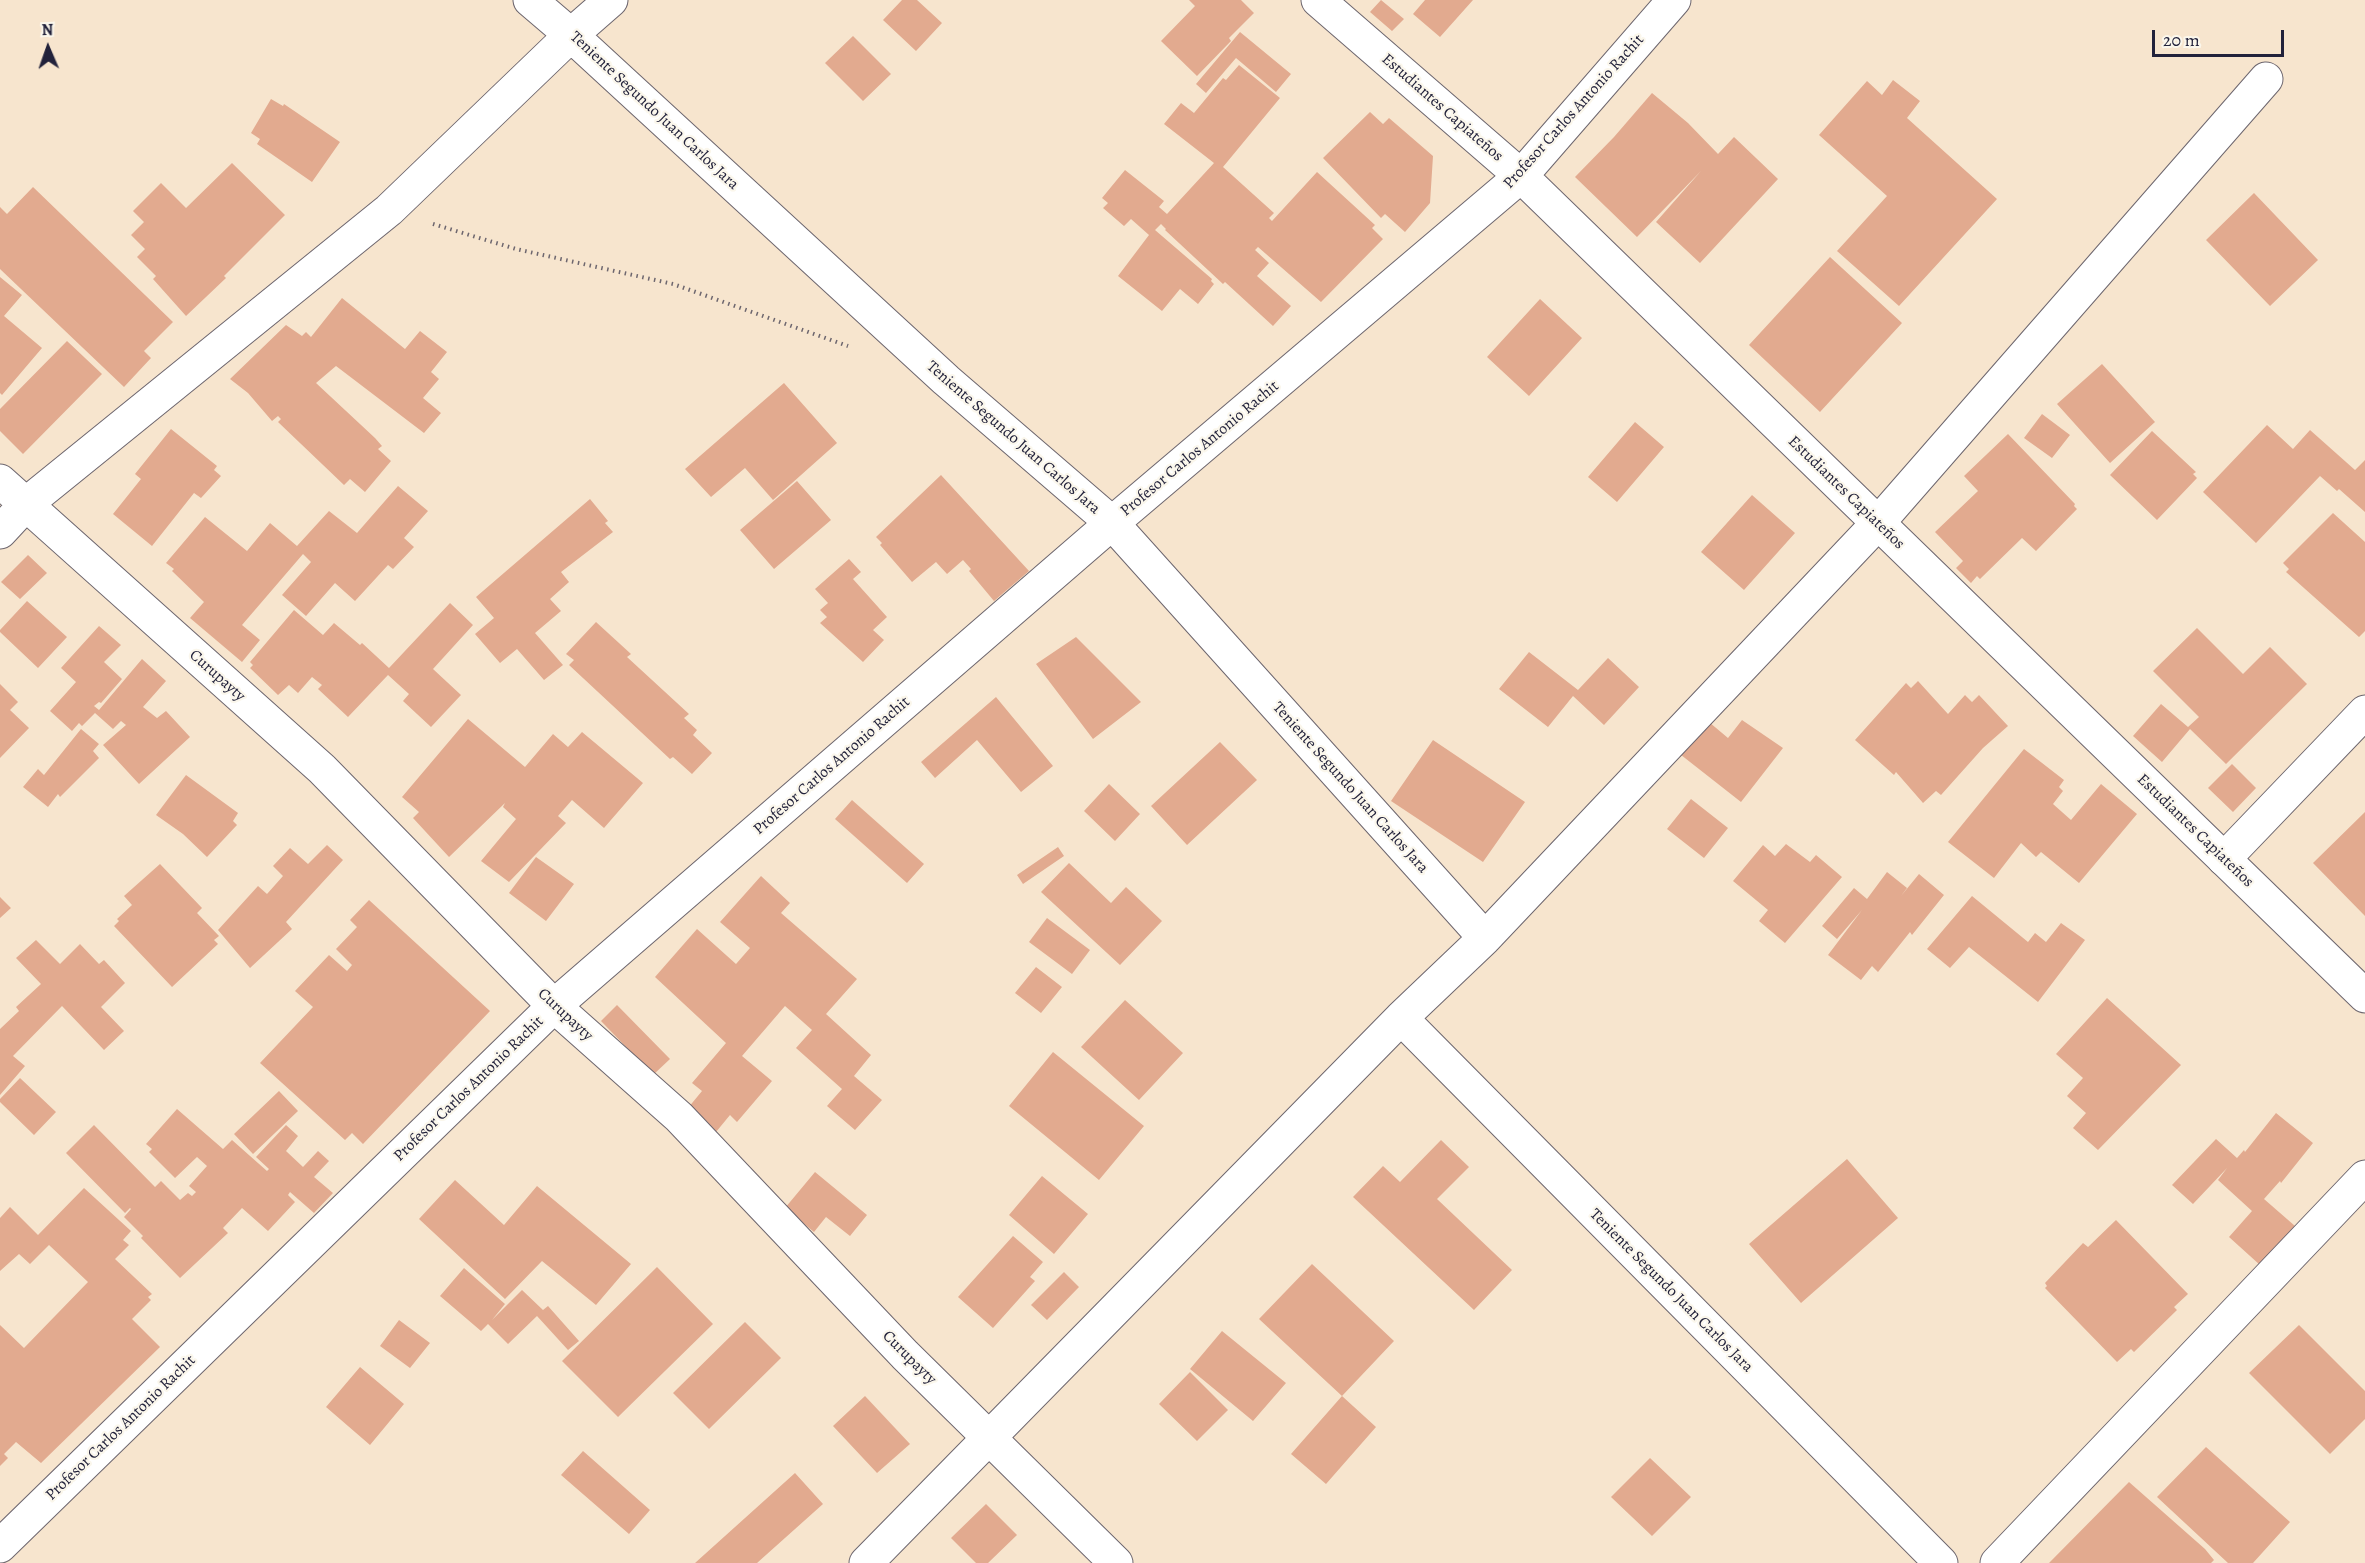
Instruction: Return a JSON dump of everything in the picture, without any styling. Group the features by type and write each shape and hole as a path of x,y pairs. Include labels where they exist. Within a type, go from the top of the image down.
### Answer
{"street":[{"name":"Teniente Segundo Juan Carlos Jara","path":"530,0 571,35 946,380 1112,523 1485,938"},
{"path":"0,532 26,504 389,210 571,35 611,0"},
{"name":"Estudiantes Capiateños","path":"1318,0 1521,177 2365,996"},
{"name":"Profesor Carlos Antonio Rachit","path":"0,1546 554,1006 1112,523 1521,177 1674,0"},
{"path":"866,1563 1401,1018 1485,938 1878,524 2266,79"},
{"name":"Curupayty","path":"0,481 322,769 554,1006 679,1117 905,1355 1116,1563"},
{"path":"2224,859 2365,712"},
{"name":"Teniente Segundo Juan Carlos Jara","path":"1401,1018 1941,1563"},
{"path":"1997,1563 2365,1177"}],"path":[{"path":"389,210 516,249 673,284 859,350"}],"building":[{"path":"902,0 917,0 942,23 916,51 883,20"},
{"path":"1189,0 1241,0 1254,13 1197,76 1161,41 1195,6"},
{"path":"1381,0 1404,19 1392,31 1370,12"},
{"path":"1425,0 1473,0 1440,37 1413,14"},
{"path":"1240,32 1291,74 1276,92 1236,58 1206,93 1196,84"},
{"path":"853,36 891,74 863,101 825,63"},
{"path":"1239,65 1280,98 1223,167 1274,213 1269,218 1272,221 1317,172 1375,225 1372,228 1383,239 1321,302 1258,247 1255,250 1269,263 1257,276 1291,306 1273,326 1225,282 1223,284 1161,224 1155,230 1212,279 1214,284 1198,304 1180,289 1162,311 1118,276 1149,235 1131,219 1124,226 1103,208 1108,203 1102,198 1125,170 1164,201 1159,207 1167,214 1214,163 1164,124 1181,103 1194,113 1223,78 1226,80"},
{"path":"1893,80 1920,101 1907,118 1997,199 1899,306 1837,251 1887,196 1819,135 1867,81 1882,95"},
{"path":"1652,93 1688,123 1718,154 1734,137 1778,179 1700,263 1656,222 1701,171 1637,237 1575,177"},
{"path":"271,99 283,106 284,104 340,142 312,182 257,144 260,139 251,133"},
{"path":"1370,112 1383,124 1389,118 1433,156 1430,203 1405,232 1385,214 1381,218 1323,158"},
{"path":"232,163 285,215 224,276 226,278 186,316 153,279 156,276 137,257 145,249 131,235 144,222 133,211 161,183 186,208"},
{"path":"33,187 173,322 144,351 151,358 124,387 0,269 0,207 7,214"},
{"path":"2254,193 2318,260 2270,306 2206,240"},
{"path":"1830,257 1902,323 1820,412 1749,345"},
{"path":"0,277 22,295 4,316 42,348 2,395 0,393"},
{"path":"342,298 405,349 420,331 447,352 431,372 439,379 423,398 441,413 424,433 336,366 316,383 375,438 382,446 378,449 391,461 365,492 350,479 344,485 278,422 281,419 278,416 272,421 248,393 230,379 286,325 302,336 306,332 311,337"},
{"path":"1540,299 1582,338 1529,396 1487,357"},
{"path":"67,341 102,374 23,454 0,431 0,409"},
{"path":"2102,364 2155,422 2110,463 2057,404"},
{"path":"784,383 837,443 773,500 745,468 711,497 685,469"},
{"path":"2042,414 2070,435 2052,458 2024,438"},
{"path":"1635,422 1664,447 1617,502 1588,477"},
{"path":"2267,425 2293,449 2310,430 2355,470 2365,460 2365,512 2320,476 2256,543 2203,492"},
{"path":"171,429 217,466 214,470 221,476 201,498 194,493 152,546 113,514 141,479 135,474"},
{"path":"2152,431 2196,472 2193,474 2197,478 2157,520 2110,475"},
{"path":"2008,434 2075,504 2077,509 2036,551 2022,538 1980,579 1977,576 1971,583 1956,568 1963,561 1935,532 1978,491 1964,476"},
{"path":"941,475 1029,571 994,601 969,571 971,569 963,560 947,574 936,562 912,582 880,545 882,543 876,537"},
{"path":"797,481 831,520 774,569 740,530"},
{"path":"398,486 428,511 404,538 414,547 393,569 388,565 355,601 335,583 306,616 282,595 311,562 303,554 242,625 260,640 242,662 190,618 204,602 166,563 205,517 247,551 270,523 297,546 329,511 357,533"},
{"path":"1752,495 1795,533 1744,590 1701,552"},
{"path":"590,499 608,521 605,523 613,532 561,572 569,582 550,599 561,611 535,633 563,665 544,680 517,649 500,663 475,634 494,618 476,597"},
{"path":"2333,513 2365,542 2365,631 2359,637 2286,572 2289,569 2283,563"},
{"path":"28,555 47,573 20,599 1,582"},
{"path":"849,559 861,572 853,579 887,617 873,630 884,640 863,662 820,623 827,617 820,610 828,603 815,589"},
{"path":"27,601 67,637 38,668 0,632"},
{"path":"450,603 473,625 433,669 461,695 431,727 403,701 409,694 388,675 348,717 318,689 322,685 312,677 298,693 289,685 278,695 250,668 253,665 250,662 294,610 323,635 334,623 360,645 362,643 389,668"},
{"path":"596,622 631,654 627,657 689,714 684,718 697,730 693,735 712,753 692,774 673,757 670,759 569,665 574,660 566,654"},
{"path":"99,626 121,645 104,662 122,679 101,703 94,706 99,710 142,659 166,681 143,707 157,718 166,711 190,737 139,784 103,745 126,725 121,721 113,729 95,713 82,726 79,723 72,731 50,711 76,682 61,668"},
{"path":"2197,628 2243,674 2270,647 2307,684 2226,764 2190,729 2162,762 2133,736 2161,704 2188,727 2199,717 2153,671"},
{"path":"1076,637 1141,702 1093,739 1036,664"},
{"path":"1529,652 1578,690 1608,658 1639,687 1604,725 1573,696 1548,727 1499,689"},
{"path":"1918,681 1948,714 1965,695 1972,702 1979,695 2008,726 1983,748 1941,795 1936,791 1923,803 1896,772 1894,775 1855,740 1906,683 1911,688"},
{"path":"0,684 18,702 10,710 29,728 0,758"},
{"path":"996,697 1053,766 1021,792 977,740 935,778 921,762"},
{"path":"1703,717 1728,738 1742,720 1783,748 1741,802 1676,751"},
{"path":"468,719 525,767 553,734 568,747 582,732 643,783 604,828 572,800 558,816 566,823 509,882 481,861 516,819 503,807 505,803 449,857 413,818 419,812 402,797"},
{"path":"81,729 99,744 93,751 99,758 60,797 58,794 48,807 23,787 38,769 44,775"},
{"path":"1433,740 1525,802 1483,862 1391,801"},
{"path":"1220,742 1257,780 1187,845 1151,806"},
{"path":"2024,749 2064,780 2059,787 2063,791 2053,804 2071,820 2101,784 2137,814 2079,883 2041,852 2036,857 2021,843 1994,878 1948,842"},
{"path":"2232,764 2256,788 2233,812 2208,788"},
{"path":"186,775 238,813 233,821 237,825 207,857 183,834 156,815"},
{"path":"1109,784 1140,814 1115,841 1084,811"},
{"path":"1691,799 1728,828 1704,858 1667,829"},
{"path":"852,800 924,864 907,883 835,819"},
{"path":"2365,812 2365,916 2313,863"},
{"path":"1786,844 1810,862 1816,855 1842,877 1785,943 1759,921 1768,910 1733,881 1763,845 1775,856"},
{"path":"327,845 343,860 286,922 292,929 250,968 218,930 258,886 267,894 283,876 273,866 290,848 308,864"},
{"path":"1058,847 1064,856 1023,884 1017,875"},
{"path":"536,857 574,884 546,921 509,893"},
{"path":"1069,863 1111,903 1126,887 1162,921 1120,965 1041,892"},
{"path":"160,864 202,908 197,913 219,936 214,940 218,944 172,987 114,926 119,921 117,919 132,905 124,896"},
{"path":"1887,872 1907,888 1901,896 1919,874 1944,895 1878,972 1872,966 1861,980 1828,955 1862,910 1837,939 1822,926 1854,888 1867,899"},
{"path":"761,876 790,903 781,913 857,979 826,1014 871,1055 854,1076 882,1100 855,1130 827,1106 842,1089 796,1048 812,1030 785,1006 742,1056 772,1081 737,1122 730,1115 716,1132 688,1108 702,1091 692,1083 726,1043 655,977 697,929 736,964 750,948 720,922"},
{"path":"1972,896 2028,942 2035,933 2046,942 2061,923 2085,940 2038,1002 1969,947 1950,968 1927,949"},
{"path":"0,897 11,908 0,918"},
{"path":"369,900 490,1011 363,1144 352,1133 345,1140 260,1063 313,1007 295,991 329,955 347,971 352,965 336,949 357,927 350,920"},
{"path":"1047,918 1090,950 1072,974 1029,942"},
{"path":"36,940 60,964 80,944 99,964 104,960 125,983 101,1007 124,1031 104,1050 62,1006 13,1056 25,1066 0,1095 0,1029 19,1011 16,1007 41,984 16,958"},
{"path":"1036,967 1062,987 1041,1013 1015,993"},
{"path":"2107,998 2181,1065 2098,1150 2073,1128 2086,1113 2067,1096 2083,1078 2056,1054"},
{"path":"1125,1000 1183,1053 1139,1100 1081,1047"},
{"path":"617,1005 670,1059 653,1075 601,1021"},
{"path":"1053,1052 1144,1126 1099,1180 1009,1106"},
{"path":"20,1078 56,1112 34,1135 0,1102 0,1099"},
{"path":"279,1091 298,1111 253,1154 234,1134"},
{"path":"177,1109 223,1149 232,1140 267,1171 269,1169 256,1157 286,1125 298,1136 286,1151 303,1167 318,1151 329,1161 314,1177 333,1193 314,1213 290,1192 288,1195 295,1202 268,1231 242,1208 223,1228 228,1233 180,1278 124,1217 131,1209 125,1213 66,1153 94,1125 155,1187 161,1181 180,1200 188,1193 192,1196 196,1192 189,1186 207,1166 197,1157 175,1178 149,1152 152,1149 146,1144"},
{"path":"2276,1113 2313,1143 2281,1183 2280,1181 2264,1199 2295,1226 2260,1265 2229,1237 2252,1211 2218,1180 2227,1168 2193,1204 2172,1185 2216,1139 2237,1158 2244,1150 2245,1152"},
{"path":"1441,1140 1469,1167 1437,1199 1512,1270 1474,1310 1353,1197 1383,1166 1400,1182"},
{"path":"1847,1159 1898,1218 1801,1303 1749,1244"},
{"path":"815,1172 867,1215 850,1236 826,1217 814,1232 785,1208"},
{"path":"1042,1176 1088,1214 1054,1254 1009,1215"},
{"path":"455,1180 504,1225 537,1186 631,1264 596,1305 542,1261 505,1299 419,1219"},
{"path":"84,1188 131,1231 123,1240 129,1245 115,1259 152,1294 148,1297 151,1300 132,1319 160,1347 41,1463 16,1442 4,1454 8,1458 0,1466 0,1325 24,1348 88,1282 49,1245 30,1264 19,1254 0,1271 0,1218 10,1207 38,1235"},
{"path":"2116,1220 2188,1294 2174,1307 2177,1310 2134,1352 2131,1349 2117,1362 2045,1288 2047,1286 2045,1283 2083,1243 2088,1247"},
{"path":"1013,1236 1043,1262 1030,1277 1035,1281 993,1328 958,1297"},
{"path":"1312,1264 1394,1341 1342,1396 1259,1319"},
{"path":"657,1267 713,1324 618,1417 562,1361"},
{"path":"464,1268 505,1304 492,1320 522,1290 543,1310 548,1306 579,1341 568,1350 537,1316 508,1344 488,1324 481,1331 440,1296"},
{"path":"1064,1272 1079,1287 1047,1320 1031,1305"},
{"path":"399,1320 430,1343 410,1368 380,1346"},
{"path":"745,1322 781,1358 709,1429 673,1393"},
{"path":"2299,1325 2365,1391 2365,1419 2330,1454 2249,1373"},
{"path":"1222,1331 1286,1383 1253,1421 1190,1369"},
{"path":"360,1367 404,1404 370,1445 326,1407"},
{"path":"1190,1372 1228,1410 1197,1441 1159,1404"},
{"path":"865,1396 910,1444 877,1473 833,1426"},
{"path":"1342,1396 1376,1427 1326,1484 1291,1454"},
{"path":"2206,1447 2290,1522 2253,1563 2228,1563 2157,1497"},
{"path":"583,1451 650,1510 629,1534 561,1475"},
{"path":"1650,1458 1691,1497 1652,1536 1611,1497"},
{"path":"795,1473 823,1504 757,1563 695,1563"},
{"path":"2129,1482 2205,1549 2214,1560 2211,1563 2049,1563"},
{"path":"986,1504 1017,1535 988,1563 976,1563 951,1538"}]}
